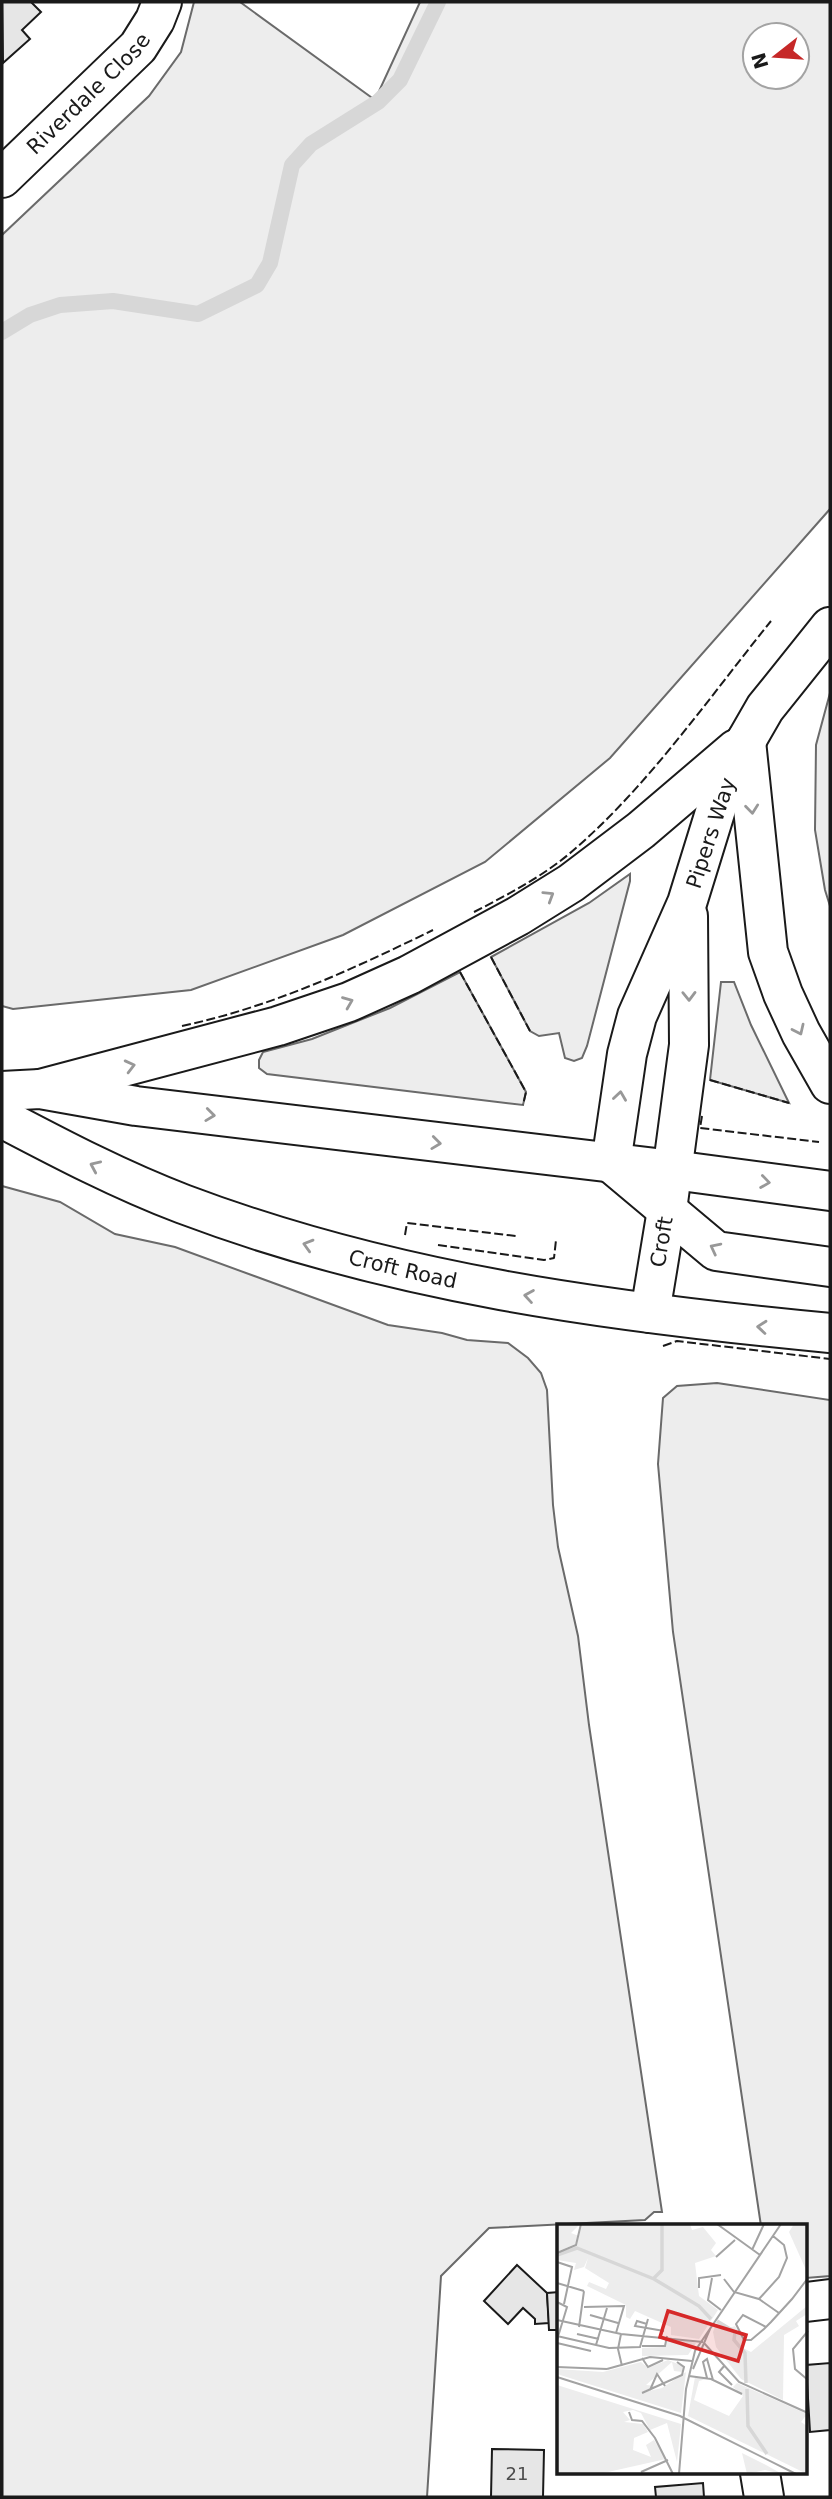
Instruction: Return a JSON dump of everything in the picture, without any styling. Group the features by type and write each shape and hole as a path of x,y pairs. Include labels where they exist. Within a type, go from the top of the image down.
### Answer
{"main road":[{"name":"Riverdale Close","path":"2,178 138,47 155,20 162,2"},
{"name":"Pipers Way","path":"611,1163 627,1054 637,1016 687,903 721,793 746,741 773,698 830,627"},
{"path":"746,741 768,952 782,994 796,1024 830,1084"},
{"path":"2,1091 40,1089 278,1026 349,1002 409,975 518,916 571,883 641,830 746,741"},
{"name":"Pipers Way","path":"673,1170 690,1045 687,903"},
{"path":"40,1089 149,1108 830,1191"},
{"name":"Croft Road","path":"2,1118 86,1163 183,1204 285,1239 423,1276 650,1313 830,1333"},
{"path":"611,1163 709,1247 720,1253 830,1267"},
{"name":"Croft","path":"650,1313 673,1170"},
{"path":"808,2302 830,2299"},
{"path":"760,2474 764,2497"}],"shaded area":[{"path":"194,2 240,2 375,100 420,2 830,2 830,509 610,758 485,862 343,935 191,990 13,1009 2,1006 2,235 149,96 181,52"},
{"path":"830,693 830,906 815,830 816,745"},
{"path":"630,874 587,1046 582,1058 574,1061 565,1058 559,1033 539,1036 530,1031 491,957 589,903"},
{"path":"460,972 526,1092 523,1105 267,1074 259,1068 263,1052 312,1039 390,1008"},
{"path":"721,982 734,982 751,1025 789,1103 710,1080"},
{"path":"2,1186 60,1202 115,1234 175,1247 388,1325 442,1333 467,1340 508,1343 528,1358 541,1373 547,1390 558,1547 578,1636 662,2212 654,2212 645,2220 489,2228 441,2276 427,2497 2,2497"},
{"path":"717,1383 830,1400 830,2276 808,2278 808,2224 761,2224 673,1632 658,1464 663,1398 677,1386"}],"building":[{"path":"2,2 31,2 41,12 22,30 30,39 3,63"},
{"path":"517,2265 547,2293 549,2323 535,2324 535,2319 523,2308 508,2324 484,2301"},
{"path":"557,2292 557,2330 549,2330 547,2293"},
{"path":"830,2363 830,2430 810,2432 808,2365"},
{"path":"492,2449 544,2450 543,2497 491,2497"},
{"path":"703,2483 704,2497 656,2497 655,2487"}],"waterway":[{"path":"2,332 30,315 60,305 113,301 198,314 257,285 270,263 292,165 311,144 378,102 400,80 438,2"}],"fence":[{"path":"474,912 547,871 597,829 650,772 771,621"},
{"path":"182,1026 279,998 341,973 433,930"},
{"path":"491,957 530,1031"},
{"path":"460,972 526,1092 523,1105"},
{"path":"710,1080 789,1103"},
{"path":"702,1116 700,1128 819,1142"},
{"path":"405,1235 407,1223 516,1236"},
{"path":"438,1245 544,1260 554,1258 556,1240"},
{"path":"663,1346 677,1341 830,1359"}]}
